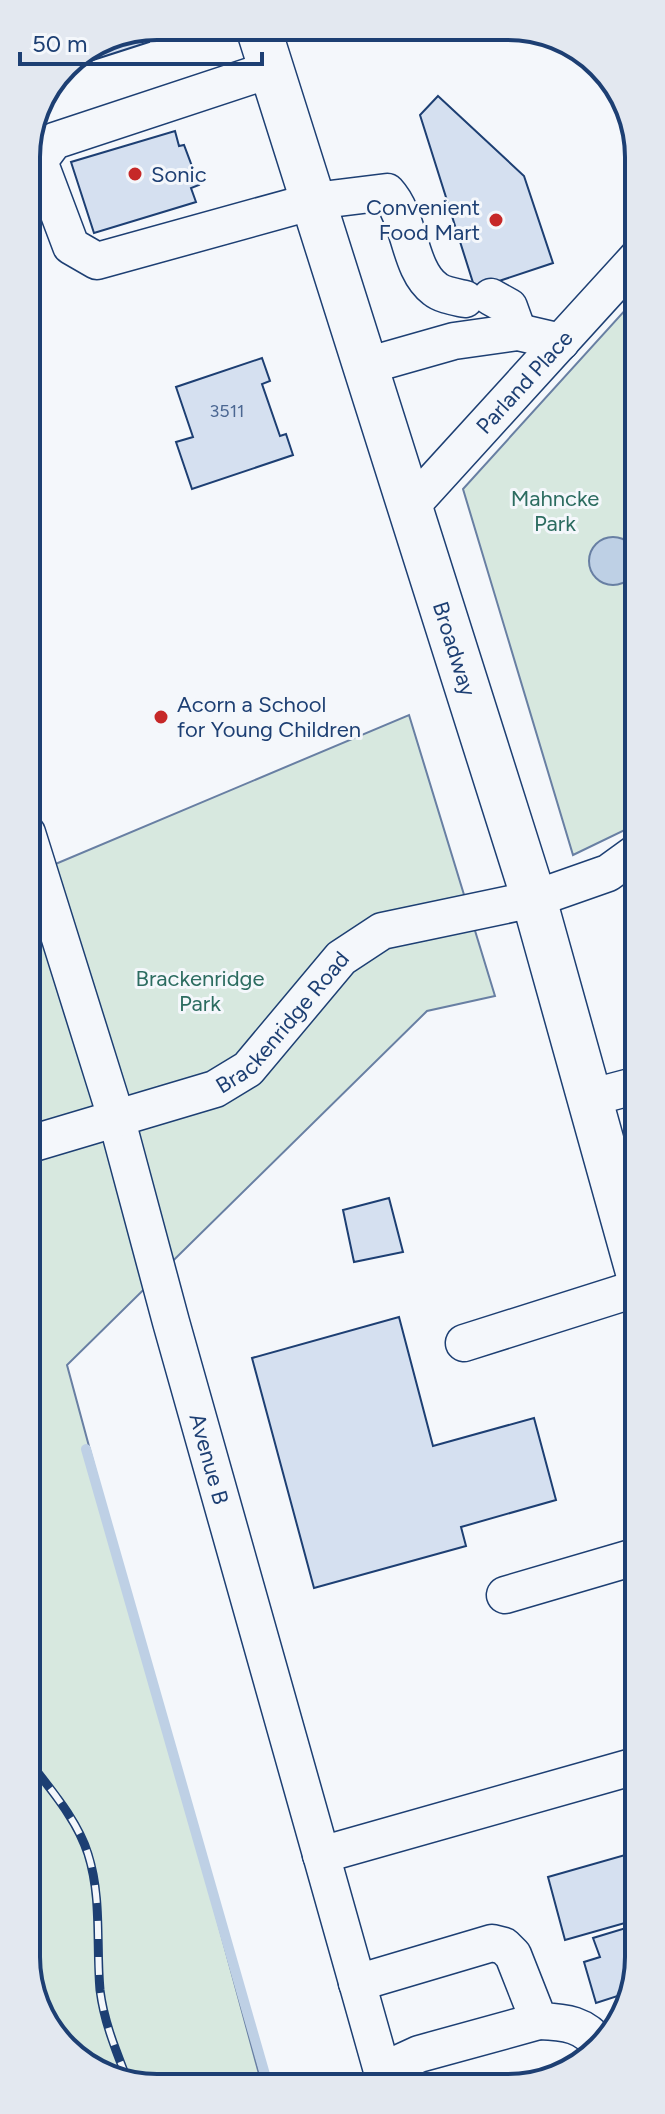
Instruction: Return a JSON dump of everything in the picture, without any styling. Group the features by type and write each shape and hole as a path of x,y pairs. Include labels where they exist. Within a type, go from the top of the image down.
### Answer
{"main road":[{"name":"Broadway","path":"262,40 534,899 625,1226"}],"street":[{"path":"40,160 54,141 272,69"},
{"path":"40,187 71,246 97,261 314,201 387,192 398,204 423,278 437,292 478,298 509,307 518,332"},
{"name":"Parland Place","path":"411,506 625,271"},
{"path":"366,366 454,341 518,332 561,342"},
{"name":"Brackenridge Road","path":"40,1141 215,1089 248,1069 341,958 382,931 534,899 608,873 625,861"},
{"name":"Avenue B","path":"40,874 116,1117 383,2074"},
{"path":"589,1098 625,1088"},
{"path":"464,1343 625,1292"},
{"path":"505,1595 625,1560"},
{"path":"321,1855 625,1769"},
{"path":"357,1983 492,1943 504,1946 513,1955 539,2021"},
{"path":"390,2074 419,2054 539,2021 571,2022 593,2037"}],"green space":[{"name":"Mahncke Park","path":"625,310 625,830 573,855 463,489"},
{"name":"Brackenridge Park","path":"409,715 495,996 427,1011 67,1365 259,2074 157,2074 119,2068 98,2058 74,2040 56,2016 42,1980 40,871"}],"water":[{"path":"604,539 625,541 625,581 613,585 604,583 591,570 591,552"}],"building":[{"path":"149,42 92,60 119,46"},
{"name":"Convenient Food Mart","path":"438,96 524,176 553,263 475,289 420,115"},
{"name":"Sonic","path":"175,131 179,146 184,145 199,185 191,188 196,202 94,233 71,162"},
{"path":"262,358 270,381 262,384 280,436 286,434 293,455 192,489 176,442 193,437 176,387"},
{"path":"389,1198 403,1252 354,1262 343,1210"},
{"path":"399,1317 433,1446 534,1418 556,1500 461,1527 466,1546 314,1588 252,1358"},
{"path":"625,1855 625,1923 565,1940 548,1877"},
{"path":"625,1928 625,1965 618,1996 596,2003 584,1962 600,1957 593,1938"}],"waterway":[{"path":"86,1449 265,2074"}],"railway":[{"path":"40,1775 70,1817 88,1854 97,1904 100,1990 124,2069"}],"place":[{"name":"Sonic","path":"135,174"},
{"name":"Convenient Food Mart","path":"496,220"},
{"name":"Acorn a School for Young Children","path":"161,717"}]}
